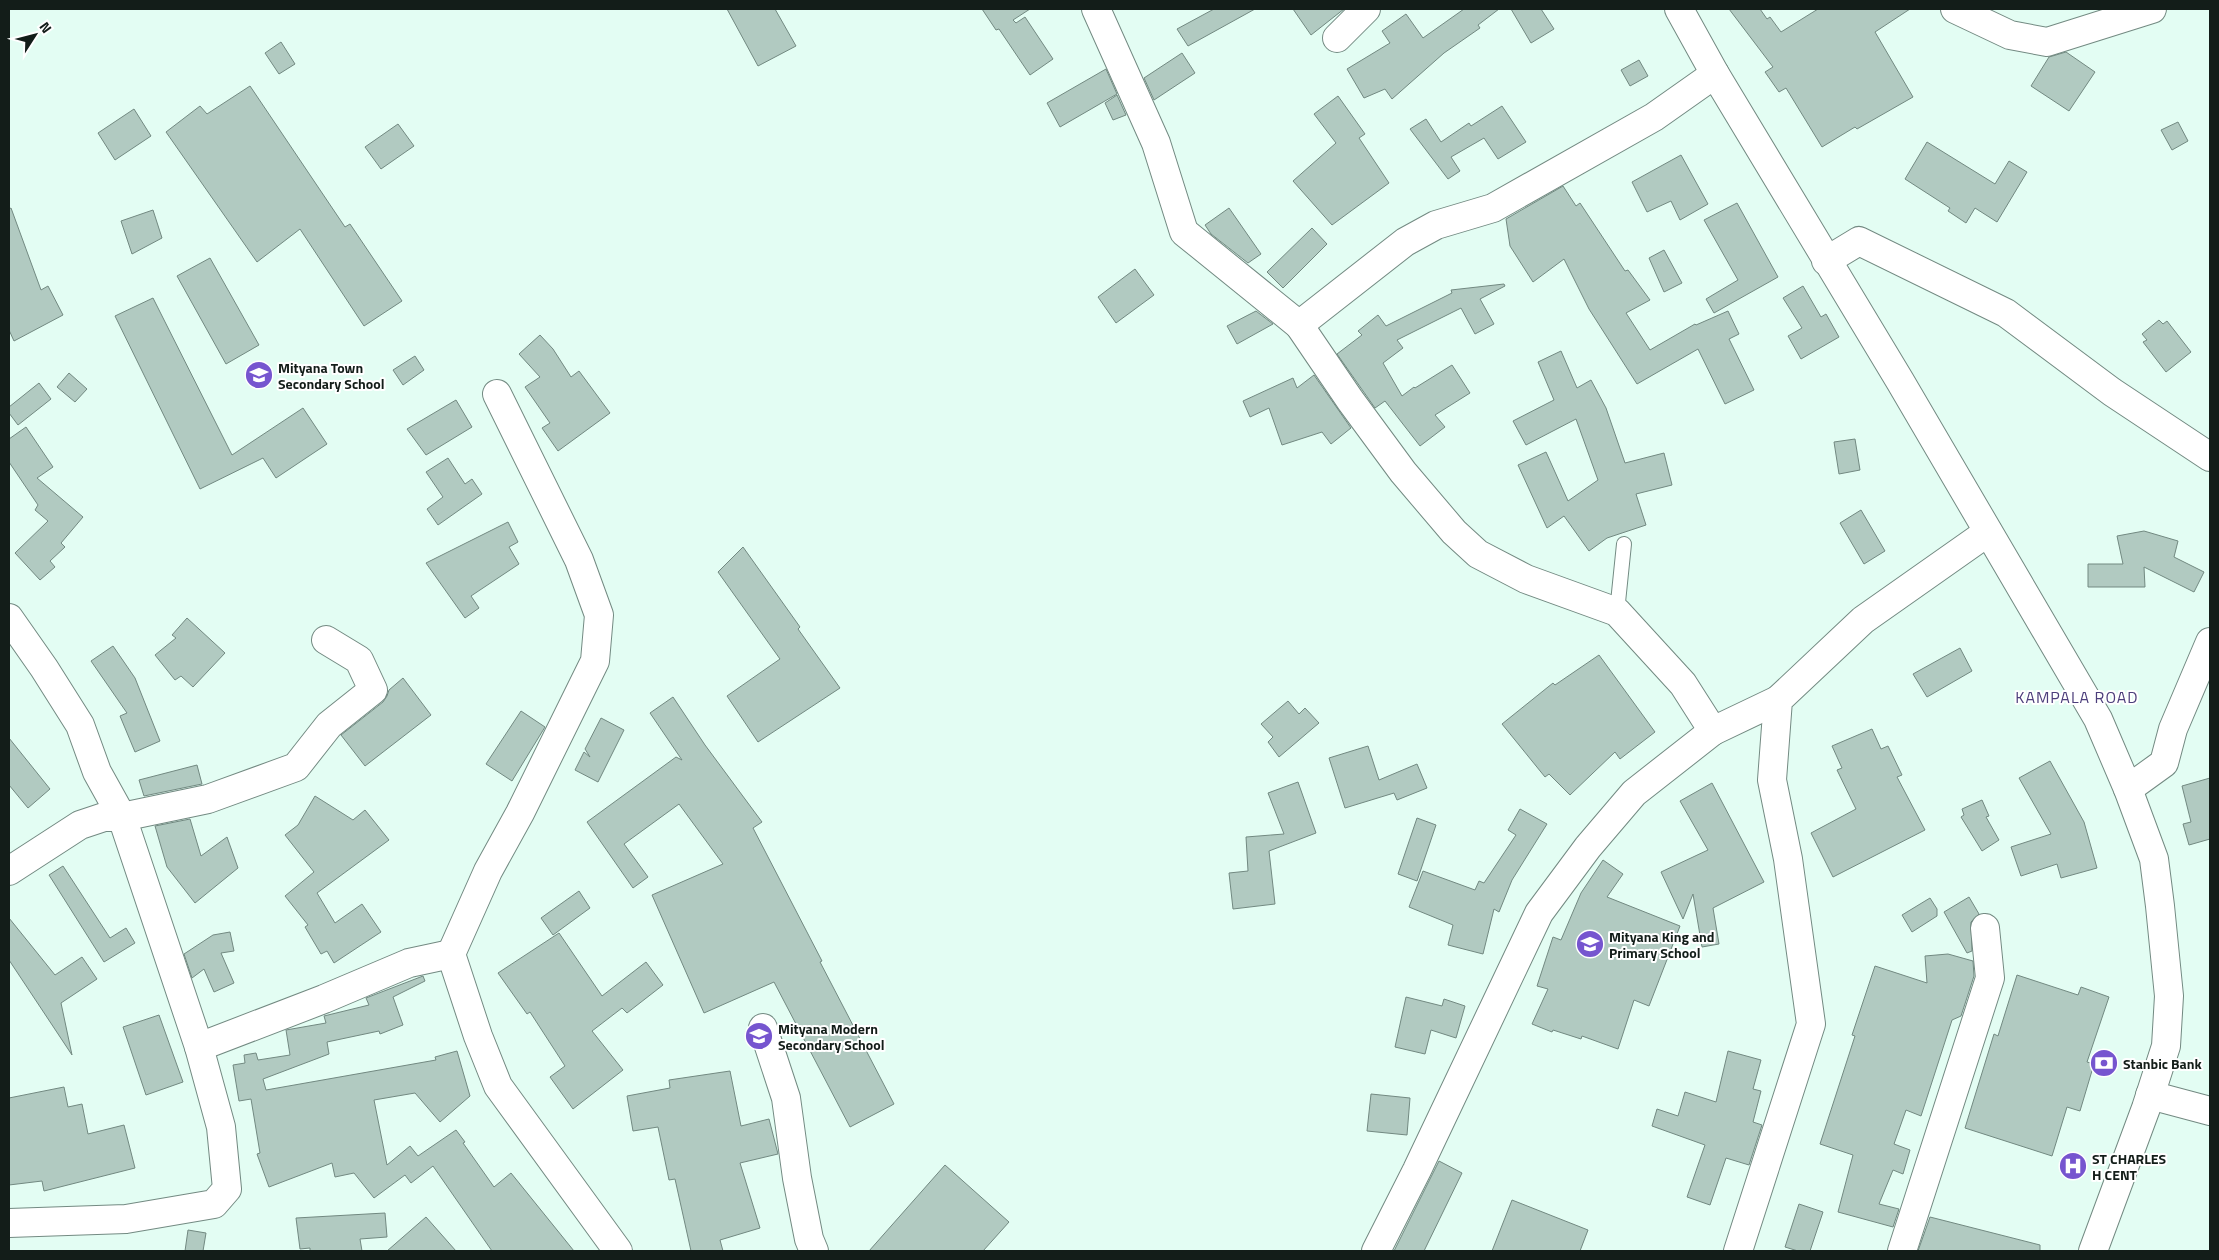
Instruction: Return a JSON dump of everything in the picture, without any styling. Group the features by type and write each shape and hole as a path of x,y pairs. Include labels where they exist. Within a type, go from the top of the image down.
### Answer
{"street":[{"path":"1096,9 1156,143 1184,232 1299,325 1350,400 1403,472 1454,532 1478,554 1526,579 1617,612 1683,684 1713,731"},
{"path":"1337,38 1366,9"},
{"path":"1679,9 1715,74 1900,381 2098,719 2128,789 2154,859 2168,996 2166,1046 2093,1251"},
{"path":"1955,9 2010,35 2048,42 2152,9"},
{"path":"1299,325 1405,242 1436,225 1493,208 1654,117 1715,74"},
{"path":"1826,261 1859,241 2006,314 2112,392 2210,457"},
{"path":"497,394 579,560 599,615 595,660 520,813 488,871 451,954 478,1036 498,1086 618,1251"},
{"path":"1376,1251 1422,1161 1539,913 1588,847 1634,793 1713,731 1778,700 1863,620 1988,532"},
{"path":"9,618 44,668 80,726 98,772 122,817 199,1047 221,1127 227,1189 214,1204 126,1219 9,1223"},
{"path":"9,870 80,826 104,817 122,817 208,799 296,767 329,724 373,690 359,660 326,640"},
{"path":"2128,789 2164,763 2173,729 2210,642"},
{"path":"1738,1251 1811,1024 1788,860 1772,780 1778,700"},
{"path":"1902,1251 1990,978 1985,928"},
{"path":"199,1047 324,999 408,963 451,954"},
{"path":"763,1028 786,1098 797,1178 809,1240 814,1251"},
{"path":"2150,1095 2210,1111"}],"lane":[{"path":"1617,612 1624,544"}],"building":[{"path":"727,9 775,9 796,46 758,66"},
{"path":"982,9 1030,9 1013,20 1016,23 1025,17 1053,59 1030,75 999,29 996,30"},
{"path":"1214,9 1255,9 1188,46 1177,29"},
{"path":"1293,9 1344,9 1311,35"},
{"path":"1464,9 1499,9 1478,25 1480,28 1444,53 1392,99 1385,89 1364,98 1347,69 1390,43 1382,31 1406,14 1423,38"},
{"path":"1511,9 1541,9 1554,29 1531,43"},
{"path":"1729,9 1760,9 1767,19 1770,17 1781,32 1818,9 1910,9 1875,32 1913,97 1857,129 1855,127 1822,147 1786,88 1779,92 1765,72 1773,67"},
{"path":"281,42 295,64 279,74 265,53"},
{"path":"2066,52 2095,72 2069,111 2031,86 2049,57"},
{"path":"1182,53 1195,73 1154,100 1144,78"},
{"path":"1639,60 1648,76 1630,86 1621,70"},
{"path":"1106,69 1117,94 1060,127 1047,103"},
{"path":"250,86 345,227 350,224 402,301 364,326 300,229 257,262 166,132 200,106 207,114"},
{"path":"1117,95 1126,115 1113,120 1105,103"},
{"path":"1338,96 1365,134 1359,138 1389,183 1332,225 1293,181 1336,143 1314,114"},
{"path":"1502,106 1526,142 1498,159 1484,138 1451,157 1460,171 1448,179 1410,129 1426,119 1441,142 1469,123 1471,126"},
{"path":"134,109 151,136 115,160 98,133"},
{"path":"2178,122 2188,141 2172,150 2161,130"},
{"path":"398,124 414,146 381,169 365,147"},
{"path":"1927,142 1995,184 2009,161 2027,172 1997,222 1975,208 1966,223 1948,211 1950,208 1905,179"},
{"path":"1681,155 1708,204 1680,220 1671,201 1647,212 1632,182"},
{"path":"1563,186 1576,206 1580,203 1625,271 1628,270 1650,300 1626,313 1650,350 1695,324 1728,311 1739,334 1729,339 1754,390 1725,404 1698,349 1637,384 1589,309 1564,259 1533,282 1510,246 1506,219"},
{"path":"1737,203 1778,277 1714,313 1706,299 1738,280 1704,220"},
{"path":"11,208 41,290 48,286 63,315 14,341 9,330 9,209"},
{"path":"1229,208 1261,254 1248,263 1211,234 1205,225"},
{"path":"153,210 162,238 132,254 121,221"},
{"path":"1312,228 1327,244 1283,288 1267,272"},
{"path":"1664,250 1682,283 1664,292 1649,258"},
{"path":"210,258 259,345 226,364 177,276"},
{"path":"1135,269 1154,295 1116,323 1098,297"},
{"path":"1504,284 1505,286 1480,299 1494,324 1475,334 1461,308 1397,340 1403,348 1383,363 1402,396 1452,365 1470,393 1435,415 1445,427 1420,446 1385,401 1375,408 1337,354 1362,335 1358,331 1378,315 1386,326 1452,293 1451,290"},
{"path":"1803,286 1821,317 1826,314 1839,337 1801,359 1788,336 1802,328 1783,298"},
{"path":"153,298 232,455 303,408 327,444 276,478 263,458 200,489 115,316"},
{"path":"1256,311 1273,324 1237,344 1227,326"},
{"path":"2159,320 2163,324 2167,321 2191,352 2166,372 2143,342 2147,340 2142,334"},
{"path":"540,335 553,349 571,377 579,371 610,413 558,451 542,428 550,423 525,387 540,377 519,354"},
{"path":"1561,351 1577,388 1591,380 1606,408 1625,463 1664,453 1672,485 1636,494 1646,525 1607,538 1589,551 1564,516 1547,528 1518,465 1546,452 1568,501 1598,480 1576,419 1526,445 1513,421 1554,400 1538,362"},
{"path":"415,356 424,370 403,385 393,370"},
{"path":"69,373 87,389 75,402 57,387"},
{"path":"1314,375 1351,428 1331,444 1322,432 1282,445 1269,408 1250,417 1243,401 1293,378 1297,388"},
{"path":"39,383 51,399 18,425 9,413 9,407"},
{"path":"456,400 472,427 426,455 407,429"},
{"path":"26,427 53,467 37,478 83,517 61,543 65,547 50,561 55,567 40,580 15,553 48,521 35,510 38,505 9,462 9,439"},
{"path":"1855,439 1860,470 1839,474 1834,442"},
{"path":"448,458 465,484 472,479 482,494 438,525 427,509 443,497 426,472"},
{"path":"1861,510 1885,551 1864,564 1840,523"},
{"path":"508,522 518,542 509,547 519,564 471,596 479,608 465,618 426,563"},
{"path":"2144,531 2178,541 2174,557 2204,572 2194,592 2144,567 2145,587 2088,587 2088,564 2123,564 2117,536"},
{"path":"743,547 800,627 798,629 840,688 758,742 727,696 780,659 718,572"},
{"path":"187,618 225,653 193,687 181,676 175,680 155,655 176,638 172,635"},
{"path":"113,646 135,678 160,741 135,752 120,716 127,713 91,661"},
{"path":"1960,648 1972,671 1927,697 1913,674"},
{"path":"1599,655 1655,732 1620,759 1615,752 1570,795 1549,774 1545,777 1502,724 1553,683 1555,685"},
{"path":"403,678 431,715 365,766 341,735 383,702 389,690"},
{"path":"673,697 705,745 762,822 753,828 894,1104 850,1127 774,982 704,1013 652,895 723,864 679,804 624,844 648,877 633,888 587,822 676,757 682,760 650,713"},
{"path":"1288,701 1299,714 1305,708 1319,723 1279,757 1268,742 1273,737 1261,724"},
{"path":"521,711 545,727 512,781 486,764"},
{"path":"601,718 624,730 598,782 575,770 584,752 590,757 585,749"},
{"path":"1872,729 1881,749 1888,746 1902,775 1897,777 1925,830 1833,877 1811,833 1856,809 1837,770 1842,768 1832,746"},
{"path":"9,738 50,789 28,808 9,785"},
{"path":"1368,746 1379,780 1417,764 1427,788 1397,800 1394,793 1345,808 1329,758"},
{"path":"2050,761 2084,822 2097,868 2061,878 2057,864 2021,876 2011,847 2051,834 2019,778"},
{"path":"197,765 202,784 144,796 139,780"},
{"path":"2210,778 2210,839 2189,845 2183,824 2191,822 2182,786"},
{"path":"1298,782 1316,833 1269,851 1275,904 1233,909 1229,873 1248,871 1246,837 1284,834 1268,793"},
{"path":"1712,783 1764,882 1713,908 1719,944 1702,947 1693,894 1683,919 1661,872 1708,850 1680,801"},
{"path":"315,796 353,820 365,810 389,840 317,893 335,923 362,904 381,932 334,963 327,951 321,954 305,927 308,925 285,896 314,872 285,835 298,825"},
{"path":"1982,800 1989,816 1986,817 1999,840 1982,851 1961,817 1964,815 1962,809"},
{"path":"1520,809 1547,824 1512,880 1499,912 1494,909 1483,954 1448,945 1453,925 1409,907 1423,871 1475,890 1479,881 1484,883 1516,835 1508,830"},
{"path":"1417,818 1436,825 1417,881 1398,874"},
{"path":"190,819 201,856 227,837 238,868 195,903 167,867 155,826"},
{"path":"1603,860 1623,874 1607,897 1680,926 1649,1006 1634,1000 1618,1049 1582,1036 1581,1039 1553,1030 1552,1032 1532,1024 1548,989 1537,986 1553,937 1561,940 1581,893"},
{"path":"63,866 110,938 126,928 135,943 104,962 49,875"},
{"path":"579,891 590,908 553,935 541,918"},
{"path":"1969,897 1979,914 1971,922 1972,951 1967,953 1944,912"},
{"path":"1930,898 1937,909 1937,916 1912,932 1902,915"},
{"path":"9,918 55,975 82,957 97,979 61,1003 72,1055 9,960"},
{"path":"230,932 234,951 221,953 234,983 214,992 204,969 192,978 184,954 213,935"},
{"path":"559,933 602,996 646,962 663,985 627,1013 622,1008 592,1031 623,1070 573,1109 550,1077 565,1066 530,1012 527,1014 498,973"},
{"path":"1948,954 1973,961 1974,976 1961,1016 1952,1020 1921,1116 1906,1110 1894,1144 1910,1150 1903,1174 1893,1170 1879,1204 1899,1209 1893,1227 1838,1212 1853,1155 1820,1144 1855,1036 1852,1035 1875,966 1927,983 1925,956"},
{"path":"2017,975 2078,995 2081,987 2109,997 2087,1062 2094,1064 2080,1111 2067,1107 2052,1156 1965,1128 1994,1034 1998,1036"},
{"path":"423,976 425,981 393,997 403,1025 380,1034 379,1031 327,1042 329,1054 263,1079 266,1090 436,1060 435,1057 457,1051 470,1096 440,1122 415,1093 374,1100 387,1165 410,1146 418,1156 456,1130 494,1187 511,1173 574,1251 492,1251 433,1166 411,1183 405,1175 374,1198 354,1173 335,1177 332,1163 269,1187 257,1154 260,1153 251,1099 239,1101 233,1065 245,1063 244,1055 256,1053 258,1060 290,1055 286,1030 326,1023 324,1016 369,1005 366,998"},
{"path":"1406,997 1442,1006 1444,999 1465,1006 1456,1038 1431,1030 1425,1054 1395,1047"},
{"path":"159,1015 183,1082 146,1095 123,1027"},
{"path":"1728,1051 1761,1060 1753,1089 1761,1091 1753,1122 1762,1125 1749,1165 1726,1158 1710,1205 1687,1197 1705,1145 1652,1126 1657,1109 1678,1116 1685,1092 1716,1102"},
{"path":"730,1071 741,1126 769,1119 778,1154 740,1163 760,1228 720,1240 723,1251 691,1251 675,1179 669,1180 658,1127 633,1131 627,1096 670,1088 669,1080"},
{"path":"64,1087 68,1107 82,1104 88,1134 124,1125 135,1168 44,1191 42,1181 9,1185 9,1098"},
{"path":"1371,1094 1410,1098 1407,1135 1367,1131"},
{"path":"1439,1161 1462,1173 1424,1251 1394,1251"},
{"path":"945,1165 1009,1222 983,1251 869,1251"},
{"path":"1512,1200 1588,1230 1580,1251 1492,1251"},
{"path":"1799,1204 1823,1212 1810,1251 1798,1251 1785,1247"},
{"path":"385,1213 387,1237 360,1239 362,1251 310,1251 310,1248 300,1249 296,1218"},
{"path":"426,1217 456,1251 387,1251"},
{"path":"1930,1217 2040,1245 2040,1251 1918,1251"},
{"path":"188,1230 206,1233 203,1251 185,1251"}],"place":[{"name":"Mityana Town Secondary School","path":"259,375"},
{"name":"Mityana King and Primary School","path":"1590,944"},
{"name":"Mityana Modern Secondary School","path":"759,1036"},
{"name":"Stanbic Bank","path":"2104,1063"},
{"name":"ST CHARLES H CENT","path":"2073,1166"}],"district":[{"name":"KAMPALA ROAD","path":"2077,697"}]}
